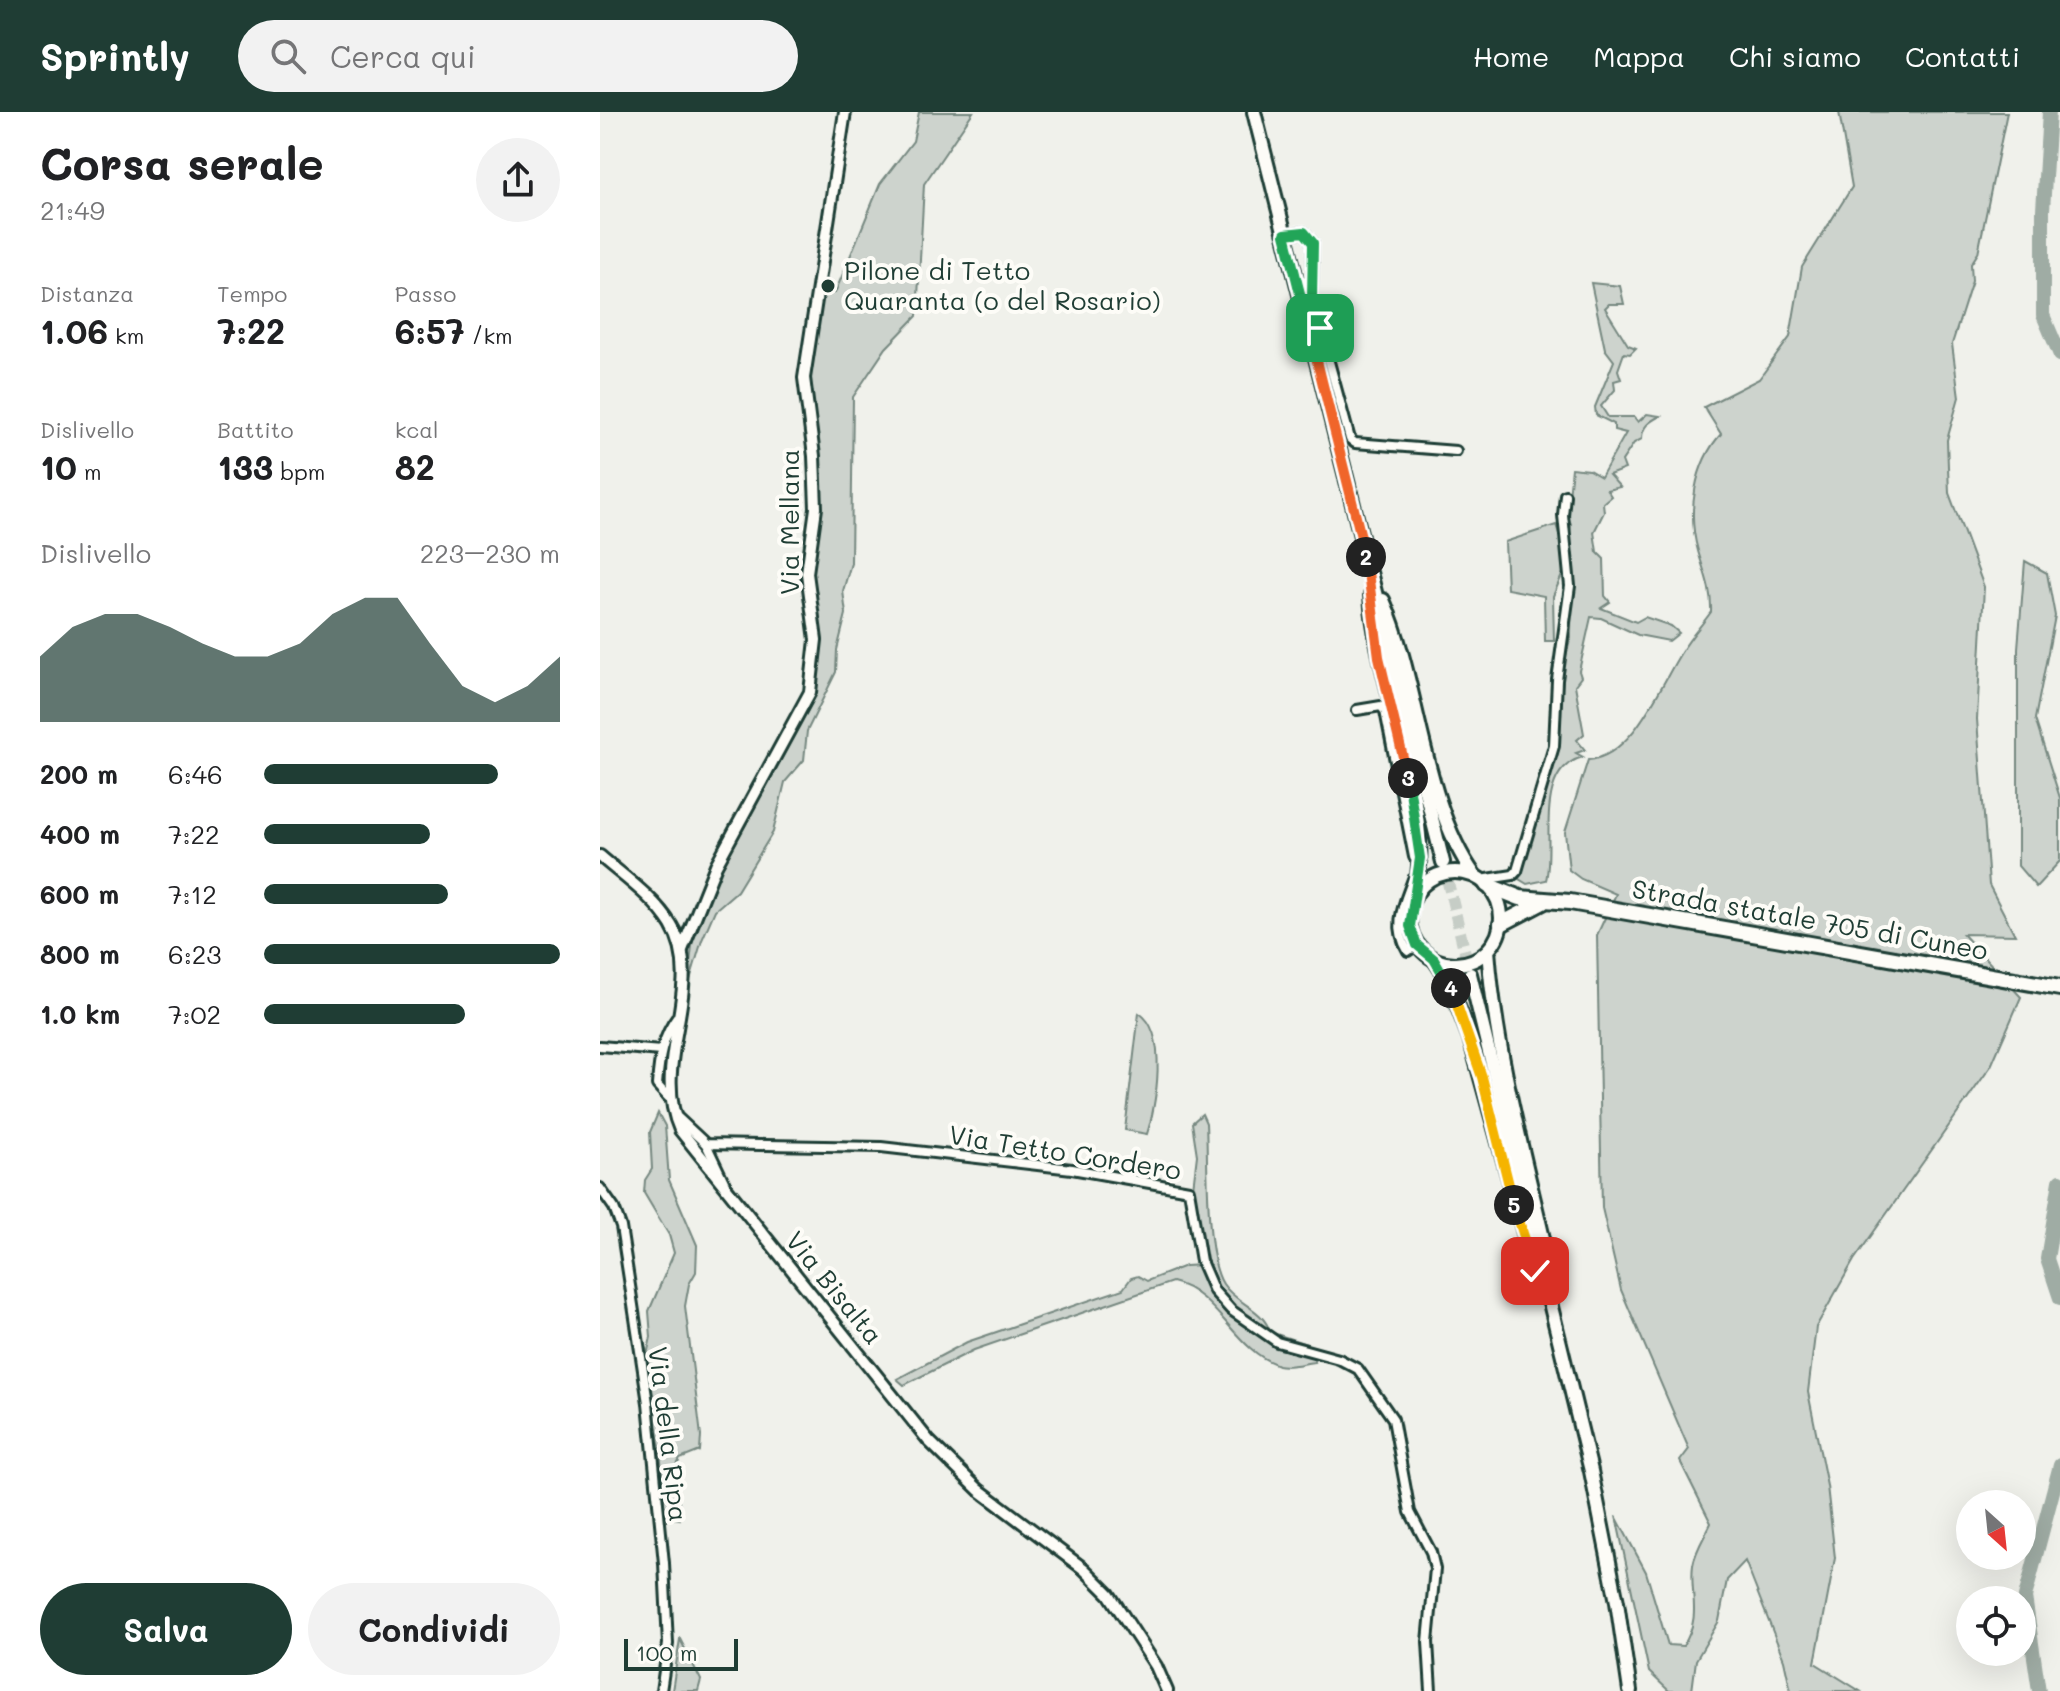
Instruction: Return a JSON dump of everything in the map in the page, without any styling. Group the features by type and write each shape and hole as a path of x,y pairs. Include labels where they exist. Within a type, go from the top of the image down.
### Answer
{"highway":[{"name":"Strada statale 705 di Cuneo","path":"1481,880 1520,898 1570,902 2060,988"},
{"path":"1501,924 1531,906 1551,899"}],"main road":[{"path":"1254,112 1443,862"},
{"path":"1369,568 1397,634 1450,828 1463,860 1499,903 1501,924 1488,950 1504,1069 1568,1344 1567,1374"},
{"path":"1369,568 1372,619 1417,832 1420,873 1409,919 1417,945 1434,959 1447,978 1470,1038 1554,1347 1567,1374"},
{"path":"1414,898 1427,882 1440,875 1454,872 1481,880"},
{"path":"1434,959 1462,964 1488,950"},
{"path":"1470,974 1602,1519 1630,1691"}],"street":[{"name":"Via Mellana","path":"681,952 716,865 810,692 816,640 807,573 816,508 814,456 804,378 845,112"},
{"path":"1285,234 1304,232 1313,243 1312,299 1350,439 1355,443 1456,451"},
{"path":"1481,880 1513,875 1517,871 1554,746 1557,680 1570,586 1563,515 1565,495"},
{"path":"1357,710 1381,706 1387,716 1415,861 1412,882 1401,907 1400,932 1408,951 1417,945"},
{"name":"Via Bisalta","path":"600,856 665,916 681,952 684,984 668,1097 672,1113 688,1141 949,1462 1009,1515 1084,1569 1109,1594 1156,1666 1167,1691"},
{"path":"668,1097 657,1085 661,1051 678,1015"},
{"path":"600,1046 661,1051"},
{"path":"672,1113 706,1144 726,1187"},
{"name":"Via Tetto Cordero","path":"706,1144 881,1147 1072,1169 1189,1190 1201,1261 1223,1301 1244,1322 1267,1337 1339,1359 1358,1369 1393,1419 1410,1512 1431,1552 1435,1569 1428,1642 1431,1691"},
{"name":"Via della Ripa","path":"600,1188 614,1208 621,1227 632,1315 648,1403 667,1631 661,1691"}],"shaded area":[{"path":"919,112 973,112 924,184 917,316 886,348 853,397 851,563 843,591 846,614 837,650 836,672 807,731 804,760 785,782 773,832 737,891 715,910 687,990 693,937 710,890 813,701 820,656 810,574 817,531 809,391 820,297 824,293 835,293 880,184 913,141"},
{"path":"1839,112 2007,112 1978,253 1971,264 1972,281 1952,344 1959,397 1947,440 1949,493 1984,587 1977,719 1989,885 2015,935 1963,934 2021,997 1991,1066 1854,1260 1816,1327 1808,1392 1827,1486 1835,1558 1815,1663 1860,1691 1791,1691 1784,1660 1745,1561 1727,1580 1719,1621 1696,1660 1692,1691 1669,1691 1649,1672 1616,1516 1646,1572 1668,1645 1683,1646 1689,1635 1694,1614 1693,1565 1711,1523 1680,1461 1689,1449 1621,1290 1602,1208 1597,935 1616,894 1581,879 1569,870 1565,832 1588,760 1604,756 1632,733 1685,646 1711,612 1709,589 1695,536 1693,505 1704,459 1721,434 1704,407 1759,379 1790,337 1802,267 1852,187"},
{"path":"1591,283 1620,286 1624,304 1609,304 1605,308 1628,345 1636,348 1630,354 1624,353 1618,370 1621,379 1614,381 1615,390 1601,406 1608,417 1634,417 1638,422 1647,414 1660,416 1647,425 1642,439 1634,443 1622,461 1625,469 1609,475 1620,487 1607,490 1611,496 1603,503 1604,512 1594,532 1597,552 1604,559 1605,596 1610,602 1601,608 1636,622 1645,617 1671,626 1679,633 1669,641 1638,635 1601,618 1591,617 1579,671 1581,677 1575,685 1584,734 1577,740 1585,750 1576,753 1583,757 1567,765 1557,777 1552,792 1546,880 1527,884 1519,879 1558,752 1561,676 1571,636 1572,556 1565,558 1563,573 1553,596 1554,641 1545,641 1544,596 1507,589 1505,542 1556,525 1562,542 1569,540 1571,524 1567,515 1572,468 1589,470 1601,477 1626,433 1614,430 1614,424 1596,415 1595,407 1614,361 1605,349"},
{"path":"2025,561 2047,573 2055,616 2035,719 2060,798 2060,861 2036,887 2018,866 2018,648"},
{"path":"1139,1013 1154,1036 1157,1052 1154,1106 1147,1134 1125,1130"},
{"path":"658,1113 665,1126 669,1180 697,1245 696,1272 689,1284 685,1306 701,1436 700,1451 680,1459 677,1465 680,1519 665,1517 660,1448 645,1364 651,1337 649,1311 674,1253 669,1235 644,1193 645,1180 652,1169 650,1132"},
{"path":"1202,1114 1206,1123 1210,1230 1217,1271 1228,1291 1262,1317 1270,1332 1307,1344 1315,1362 1282,1366 1263,1358 1201,1297 1172,1282 974,1350 904,1385 897,1379 967,1342 1123,1289 1131,1278 1138,1276 1147,1281 1185,1266 1202,1265 1193,1188 1197,1155 1192,1123"},
{"path":"680,1639 701,1680 698,1691 672,1691"}],"waterway":[{"path":"2049,112 2043,210 2043,315 2060,355"},
{"path":"2060,1181 2047,1259 2060,1298"},
{"path":"2039,1691 2025,1597 2060,1465"}],"tunnel":[{"path":"1443,862 1470,974"}],"place":[{"name":"Pilone di Tetto Quaranta (o del Rosario)","path":"828,286"}],"route":[{"path":"1320,328 1312,299 1313,243 1304,232 1285,234 1369,568 1372,619 1407,775 1420,858 1420,873 1409,919 1411,932 1417,945 1442,970 1457,1001 1482,1077 1520,1228 1535,1271"}]}
